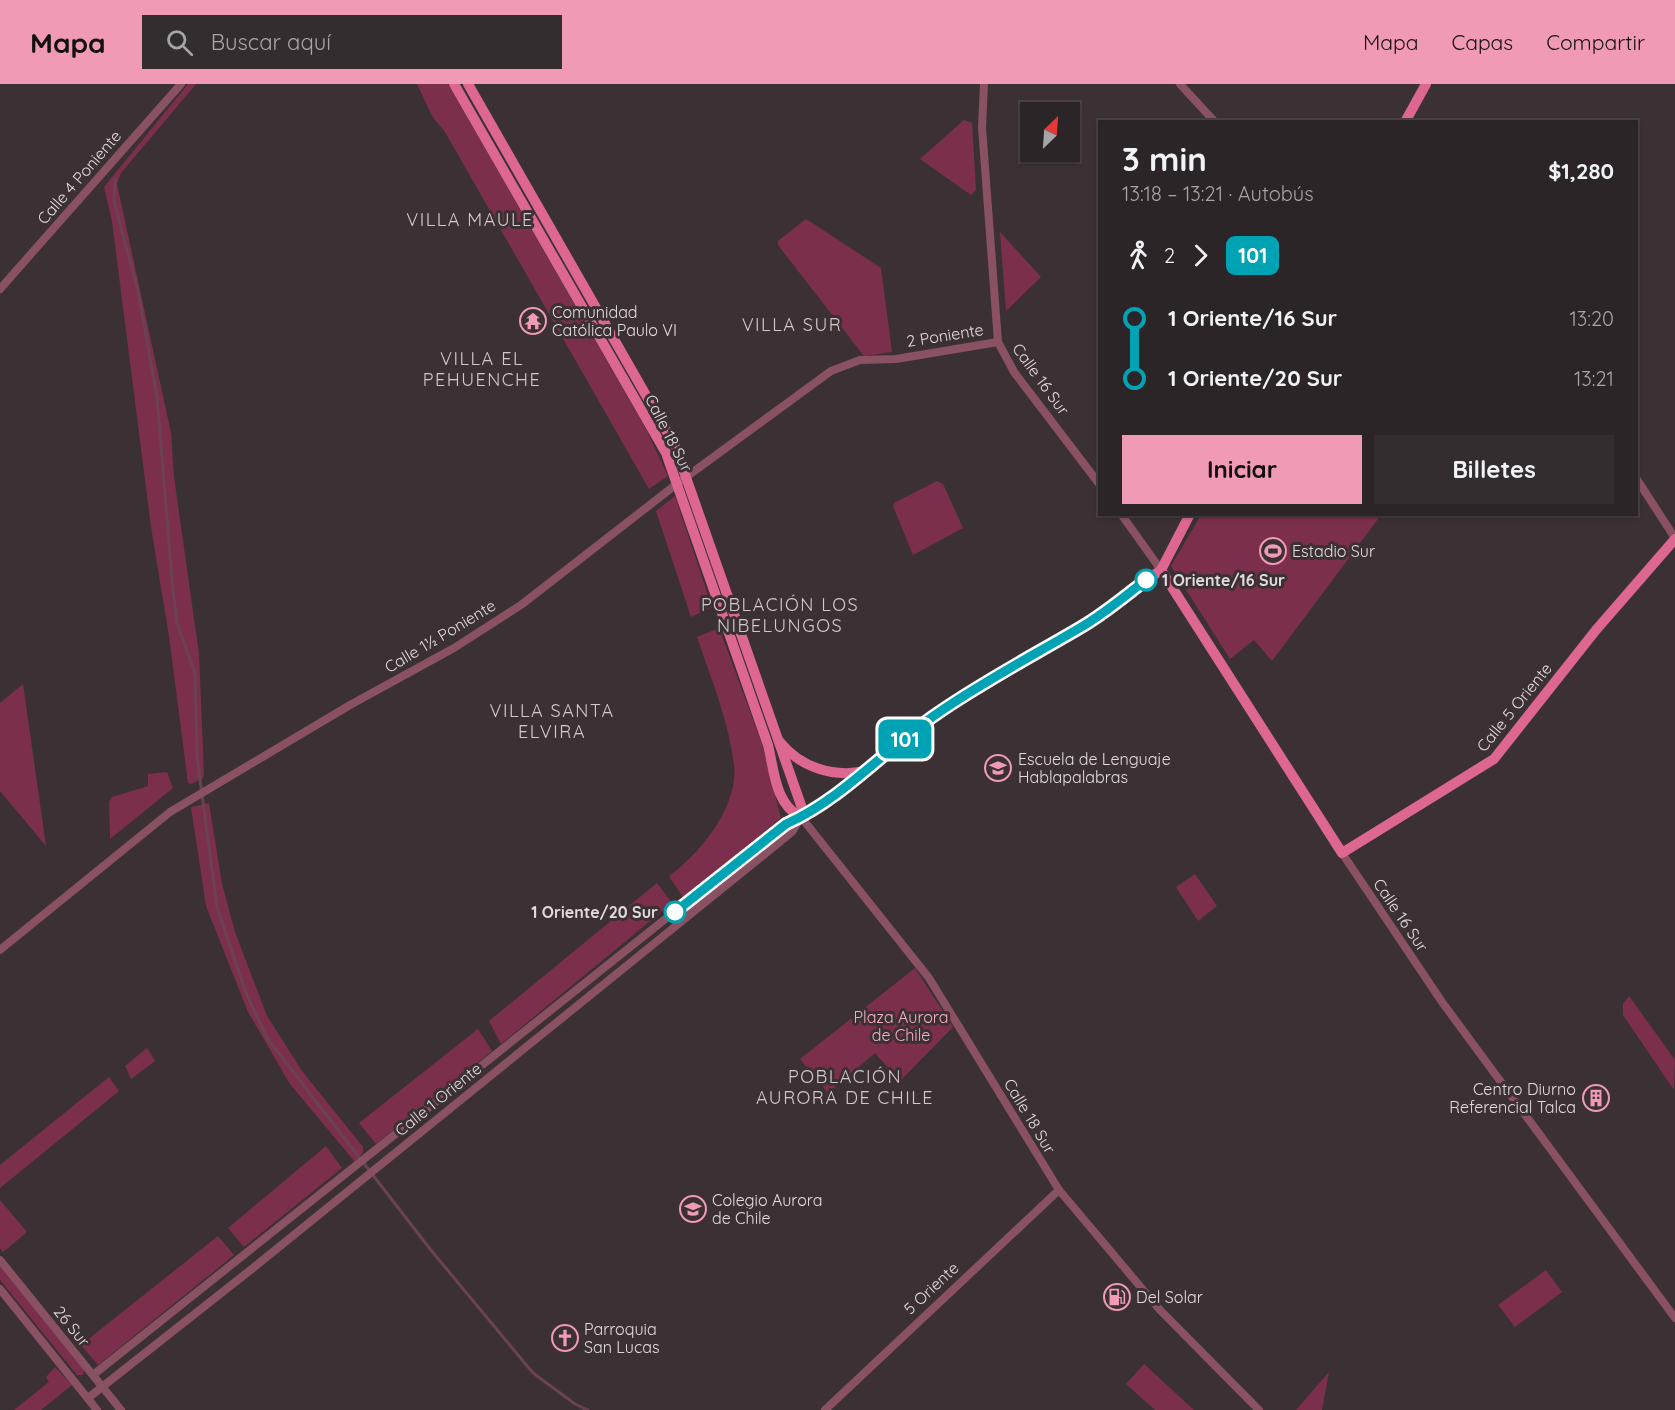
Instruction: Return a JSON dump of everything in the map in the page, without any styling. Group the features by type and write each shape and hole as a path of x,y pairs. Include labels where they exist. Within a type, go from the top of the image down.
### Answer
{"main road":[{"name":"Calle 18 Sur","path":"454,84 659,442 678,483 768,745 779,791 789,809 801,818"},
{"name":"Calle 18 Sur","path":"468,84 675,446 688,476 802,808 801,818"},
{"path":"1406,120 1426,84"},
{"name":"Calle 1 Oriente","path":"801,818 868,770 936,715 1033,653 1083,626 1161,570 1189,516"},
{"name":"Calle 5 Oriente","path":"1342,853 1494,759 1602,622 1675,539"},
{"name":"Calle 16 Sur","path":"1161,570 1342,853"},
{"path":"776,737 798,759 816,768 847,774 868,770"}],"street":[{"name":"Calle 4 Poniente","path":"0,288 180,84"},
{"name":"Calle 16 Sur","path":"984,84 982,116 998,342 1014,372 1098,482"},
{"path":"1180,84 1213,120"},
{"name":"2 Poniente","path":"896,358 998,342"},
{"name":"Calle 1½ Poniente","path":"0,950 170,812 350,705 454,648 521,605 678,483 831,371 860,360 896,358"},
{"path":"1638,481 1675,539"},
{"name":"Calle 16 Sur","path":"1122,516 1161,570"},
{"name":"Calle 1 Oriente","path":"93,1375 762,842 786,824 801,818"},
{"name":"Calle 1 Oriente","path":"88,1398 792,832 801,818"},
{"name":"Calle 18 Sur","path":"801,818 929,978 1059,1190 1160,1310 1258,1410"},
{"name":"Calle 16 Sur","path":"1342,853 1442,1002 1675,1318"},
{"name":"5 Oriente","path":"825,1410 1059,1190"},
{"name":"26 Sur","path":"0,1260 121,1410"},
{"name":"26 Sur","path":"0,1289 98,1410"}],"green space":[{"path":"188,84 196,84 121,173 117,184 171,433 174,477 199,654 204,774 203,778 191,784 188,783 169,636 151,527 112,221 104,187"},
{"path":"417,84 448,84 647,431 668,476 649,489 445,132 432,116"},
{"path":"964,120 972,123 976,190 971,195 920,159"},
{"path":"806,219 881,268 892,352 864,356 778,245 778,241"},
{"path":"1000,232 1041,277 1006,311"},
{"path":"937,481 943,484 963,528 913,555 893,506 894,503"},
{"path":"675,496 712,607 691,617 656,511"},
{"path":"1200,516 1380,516 1272,661 1254,640 1230,659 1171,566"},
{"path":"719,628 762,744 781,818 684,899 669,876 693,855 715,828 724,812 734,781 732,749 728,733 697,637"},
{"path":"23,684 46,846 0,791 0,703"},
{"path":"167,772 173,788 110,839 109,802 112,797 148,786 148,774"},
{"path":"209,803 222,884 235,932 267,1016 302,1071 363,1147 363,1153 355,1162 290,1084 248,1012 206,906 191,807"},
{"path":"1195,874 1217,906 1198,921 1176,887"},
{"path":"657,883 672,903 501,1044 489,1021"},
{"name":"Plaza Aurora de Chile","path":"915,968 953,1027 900,1081 875,1053 828,1093 800,1059"},
{"path":"1629,996 1675,1060 1674,1090 1623,1015 1623,1004"},
{"path":"478,1029 492,1051 376,1144 359,1123"},
{"path":"147,1048 155,1061 131,1079 125,1066"},
{"path":"109,1077 119,1091 0,1188 0,1165"},
{"path":"326,1146 342,1168 244,1247 228,1228"},
{"path":"0,1200 27,1232 3,1252 0,1248"},
{"path":"218,1236 234,1255 98,1365 81,1345"},
{"path":"0,1266 84,1370 83,1375 77,1375 0,1280"},
{"path":"1546,1270 1562,1292 1515,1327 1498,1305"},
{"path":"1144,1364 1194,1410 1155,1410 1126,1384"},
{"path":"55,1367 72,1385 41,1410 14,1410 49,1382 46,1377"},
{"path":"1329,1372 1322,1410 1296,1410"}],"waterway":[{"path":"115,179 114,201 138,291 157,397 173,591 177,623 195,673 197,757 217,907 246,993 267,1038 430,1249 533,1373 575,1404 588,1410"}],"bus line":[{"name":"101","path":"675,912 762,842 786,824 801,818 868,770 919,727 953,703 1033,653 1083,626 1146,580"}],"place":[{"name":"Comunidad Católica Paulo VI","path":"533,321"},
{"name":"Estadio Sur","path":"1273,551"},
{"name":"1 Oriente/16 Sur","path":"1146,580"},
{"name":"Escuela de Lenguaje Hablapalabras","path":"998,768"},
{"name":"1 Oriente/20 Sur","path":"675,912"},
{"name":"Centro Diurno Referencial Talca","path":"1596,1098"},
{"name":"Colegio Aurora de Chile","path":"693,1209"},
{"name":"Del Solar","path":"1117,1297"},
{"name":"Parroquia San Lucas","path":"565,1338"}],"district":[{"name":"VILLA MAULE","path":"470,219"},
{"name":"VILLA SUR","path":"792,324"},
{"name":"VILLA EL PEHUENCHE","path":"482,368"},
{"name":"POBLACIÓN LOS NIBELUNGOS","path":"780,614"},
{"name":"VILLA SANTA ELVIRA","path":"552,720"},
{"name":"POBLACIÓN AURORA DE CHILE","path":"845,1086"}]}
